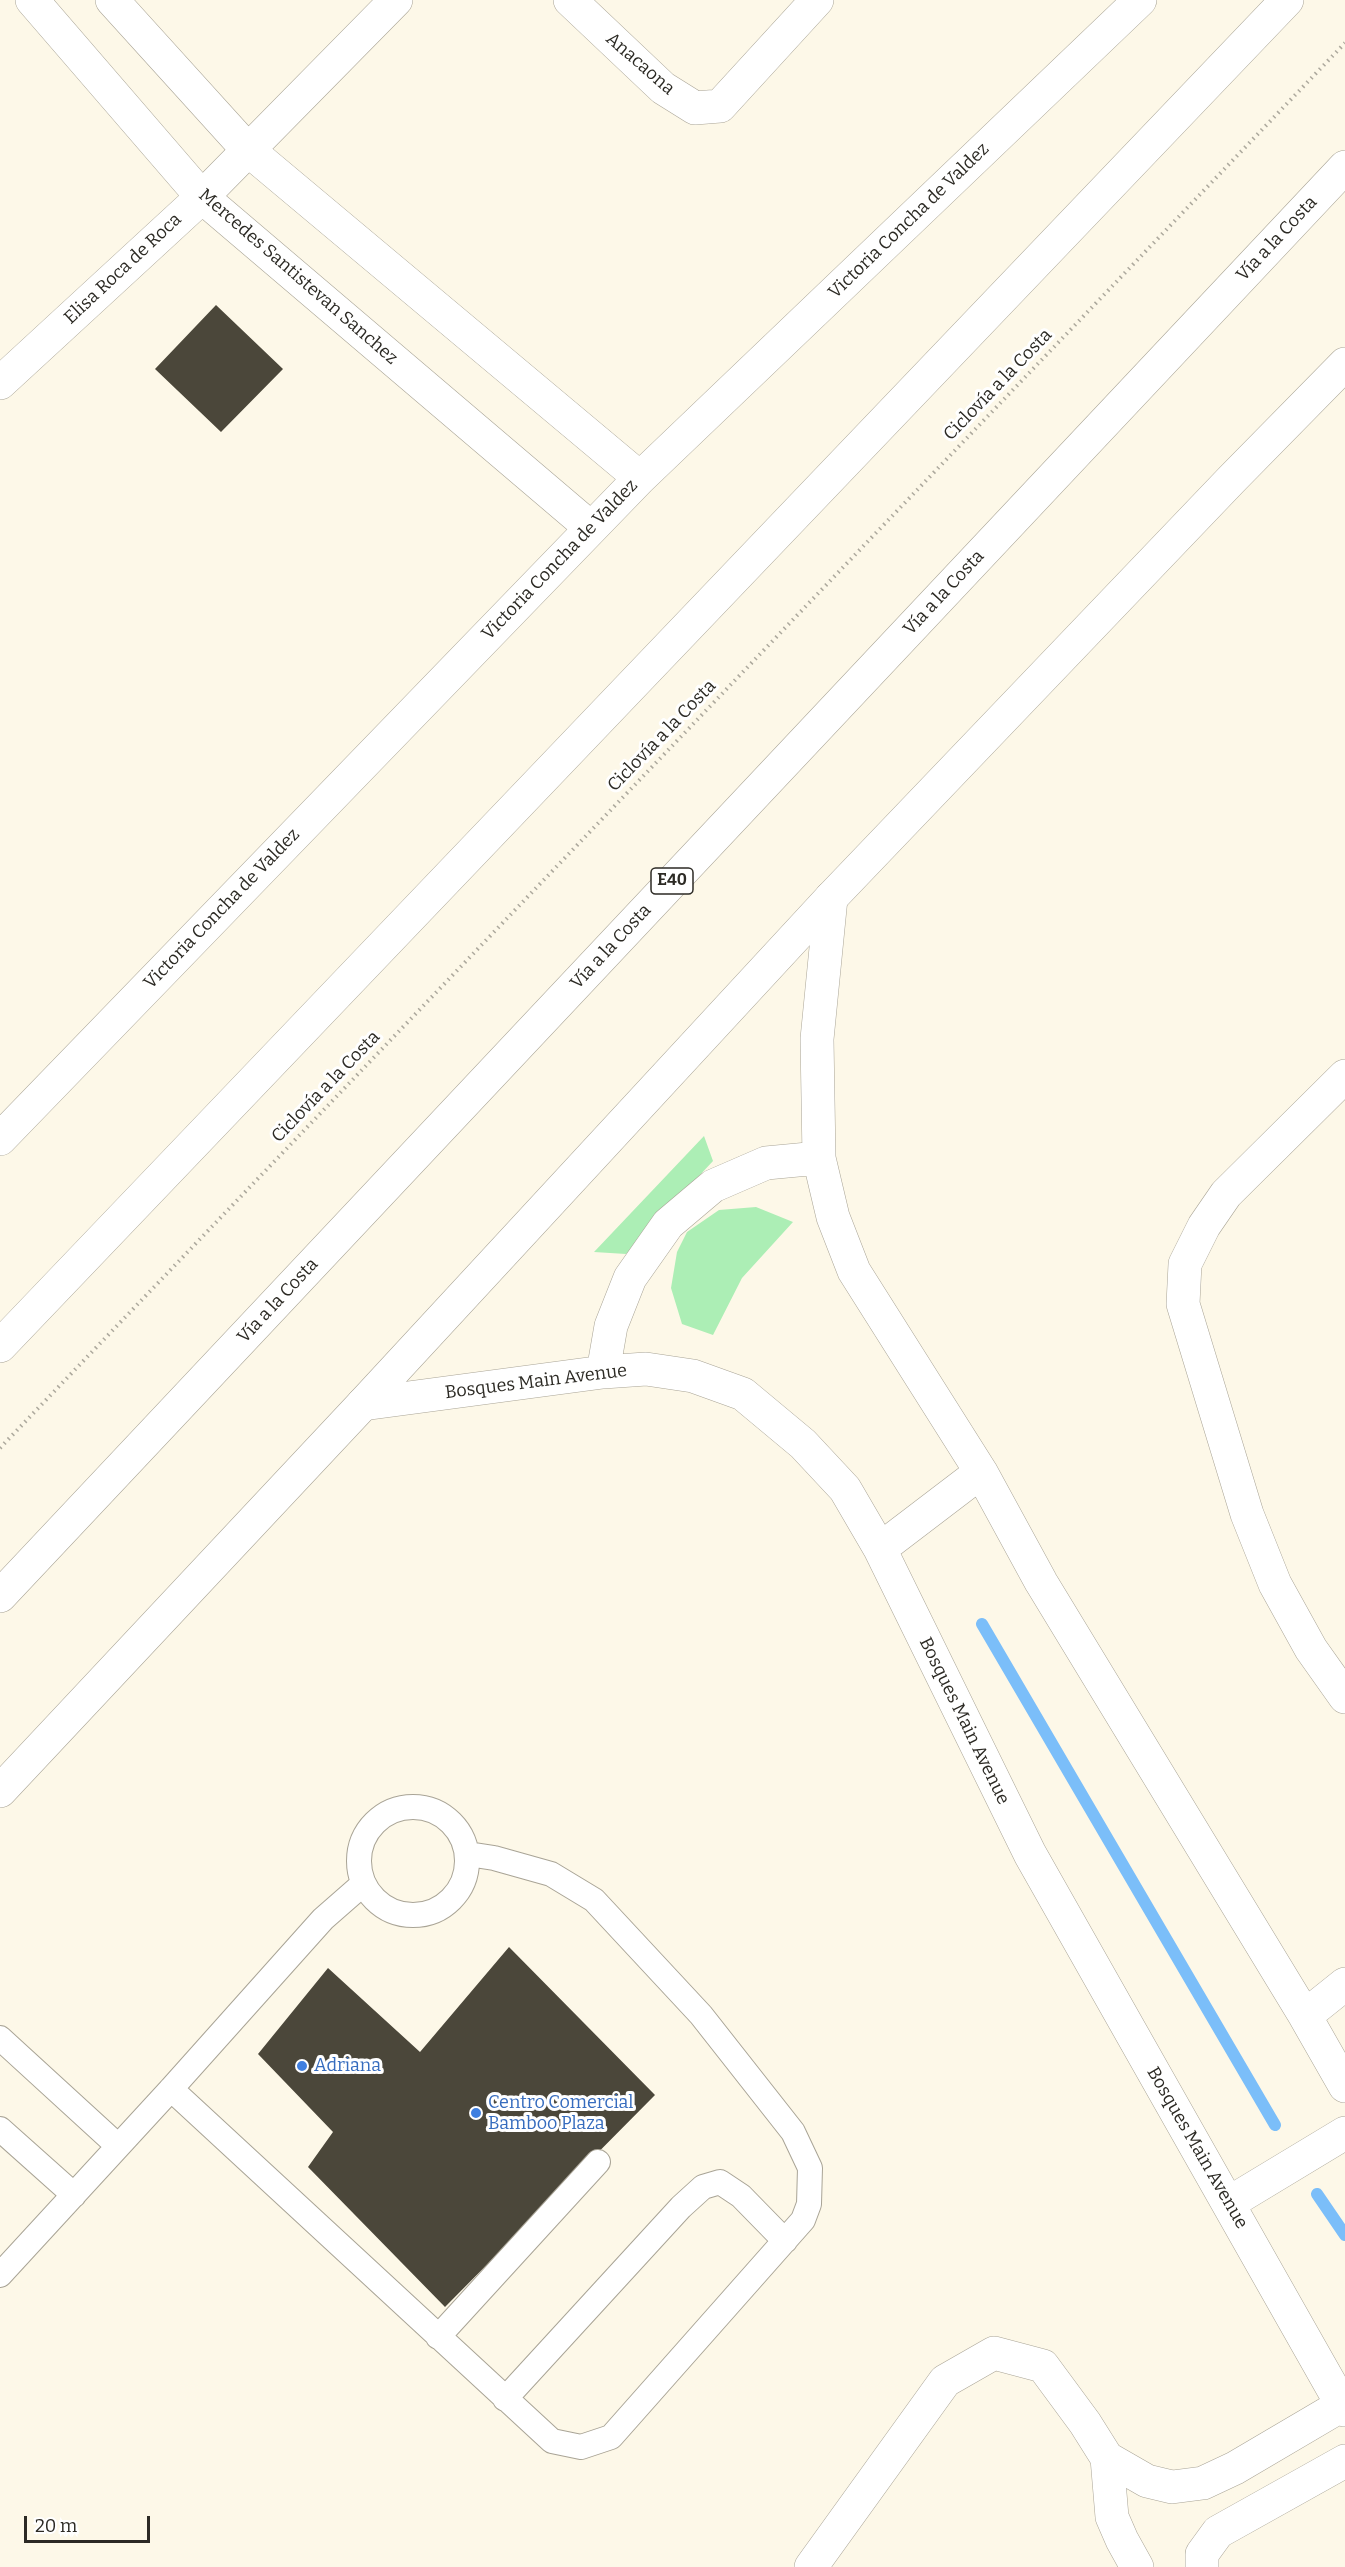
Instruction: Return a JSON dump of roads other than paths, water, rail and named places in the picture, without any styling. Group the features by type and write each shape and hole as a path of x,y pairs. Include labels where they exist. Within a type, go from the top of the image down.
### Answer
{"main road":[{"name":"Mercedes Santistevan Sanchez","path":"32,0 202,197 591,528"},
{"path":"112,0 247,149 640,478"},
{"name":"Elisa Roca de Roca","path":"0,383 202,197 396,0"},
{"name":"Anacaona","path":"570,0 663,88 695,108 720,106 817,0"},
{"name":"Victoria Concha de Valdez","path":"0,1139 640,478 1140,0"},
{"path":"0,1346 1287,0"},
{"name":"Vía a la Costa","path":"0,1596 1345,167"},
{"path":"0,1791 363,1404 831,898 1222,489 1345,364"},
{"path":"831,898 817,1039 819,1158 832,1217 854,1271 981,1472 1041,1582 1343,2077"},
{"path":"1345,1076 1226,1194 1204,1226 1185,1264 1183,1305 1247,1514 1275,1584 1311,1649 1345,1697"},
{"path":"603,1372 611,1326 630,1278 668,1224 713,1186 724,1181 766,1163 819,1158"},
{"name":"Bosques Main Avenue","path":"363,1404 603,1372 646,1369 693,1376 743,1394 803,1443 845,1489 880,1549 1030,1854 1343,2407"},
{"path":"880,1549 981,1472"},
{"path":"1305,2016 1345,1984"},
{"path":"1229,2203 1345,2133"},
{"path":"811,2567 945,2381 994,2353 1043,2366 1085,2423 1107,2458 1112,2517 1137,2567"},
{"path":"1107,2458 1147,2481 1172,2487 1203,2483 1235,2468 1343,2407"},
{"path":"1202,2567 1202,2554 1218,2532 1345,2461"}],"lane":[{"path":"422,1807 443,1815 460,1832 468,1854 463,1884 443,1908 412,1917 383,1908 363,1884 358,1861 363,1838 378,1819 398,1808 422,1807"},
{"path":"171,2089 552,2441 581,2447 611,2437 803,2220 809,2204 810,2168 793,2132 701,2015 594,1900 551,1874 494,1858 468,1854"},
{"path":"0,2275 323,1919 363,1884"},
{"path":"0,2038 118,2146"},
{"path":"0,2129 74,2195"},
{"path":"438,2337 598,2162"},
{"path":"505,2399 702,2187 720,2182 741,2196 785,2241"}],"waterway":[{"path":"982,1624 1275,2125"},
{"path":"1317,2194 1345,2235"}],"place":[{"name":"Adriana","path":"302,2066"},
{"name":"Centro Comercial Bamboo Plaza","path":"476,2113"}]}
